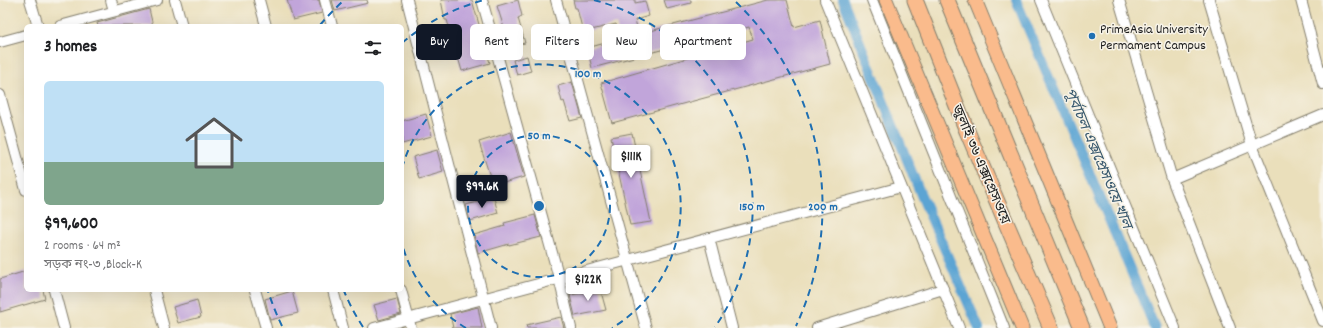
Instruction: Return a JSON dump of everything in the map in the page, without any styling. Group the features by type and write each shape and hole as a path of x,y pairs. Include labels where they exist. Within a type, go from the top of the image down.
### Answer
{"highway":[{"name":"জুলাই ৩৬ এক্সপ্রেসওয়ে","path":"915,0 967,131 1051,328"},
{"name":"জুলাই ৩৬ এক্সপ্রেসওয়ে","path":"947,0 1082,328"}],"main road":[{"path":"886,0 1022,328"},
{"path":"975,0 1110,328"}],"street":[{"path":"30,0 37,24"},
{"path":"111,0 114,11"},
{"path":"85,23 114,11 156,0"},
{"path":"175,0 181,24"},
{"path":"259,0 265,24"},
{"path":"325,0 331,24"},
{"path":"407,0 491,328"},
{"path":"482,0 559,278 571,328"},
{"path":"556,0 646,328"},
{"path":"825,0 959,328"},
{"path":"872,0 1004,328"},
{"path":"1041,0 1175,328"},
{"path":"1119,0 1172,179 1230,328"},
{"path":"1209,0 1252,145 1323,321"},
{"path":"1301,0 1323,84"},
{"path":"0,42 24,36"},
{"path":"0,95 24,183"},
{"path":"1172,179 1323,115"},
{"path":"374,328 410,323 483,299 901,187"},
{"path":"709,238 732,328"},
{"path":"817,328 943,289"},
{"path":"55,292 64,328"},
{"path":"155,292 164,328"},
{"path":"256,292 266,328"},
{"path":"333,292 342,328"},
{"path":"402,292 410,323"}],"building":[{"path":"287,0 319,0 322,13 293,20"},
{"path":"332,0 367,0 368,3 335,11"},
{"path":"441,0 472,0 479,24 470,24 470,60 489,60 490,63 462,71 459,60 462,60 462,24 448,24 447,20 445,20"},
{"path":"518,0 522,16 518,18 520,24 503,24 497,6"},
{"path":"573,0 635,0 635,3 645,1 649,16 635,20 636,24 602,24 602,27 594,29 594,24 581,24 577,8 575,8"},
{"path":"664,0 691,0 691,3 667,9"},
{"path":"768,0 787,0 794,27 820,20 830,64 612,123 601,83 680,60 746,60 746,41 753,39 749,27 746,28 746,24 677,24"},
{"path":"149,9 153,24 97,24"},
{"path":"660,28 660,50 652,52 652,31"},
{"path":"602,44 602,60 623,60 592,68 590,60 594,60 594,46"},
{"path":"527,56 531,71 517,75 513,60 523,60 523,57"},
{"path":"572,82 582,118 570,121 564,101 562,102 558,86"},
{"path":"426,114 432,136 404,143 404,120"},
{"path":"511,132 524,177 493,186 479,142"},
{"path":"632,133 651,222 630,225 611,137"},
{"path":"437,150 443,172 419,179 413,157"},
{"path":"494,198 498,213 470,221 466,205"},
{"path":"535,215 541,237 478,253 474,235 505,226 504,223"},
{"path":"24,272 24,292 43,292 45,299 0,312 0,279"},
{"path":"600,288 606,310 575,316 570,295"},
{"path":"292,292 298,313 270,320 265,299"},
{"path":"397,299 401,314 379,320 374,305"},
{"path":"197,300 201,317 178,323 173,307"},
{"path":"478,307 482,328 453,328 450,314"},
{"path":"561,317 564,328 527,328 526,325"}],"waterway":[{"name":"পূর্বাচল এক্সপ্রেসওয়ে খাল","path":"843,0 921,195 979,328"},
{"name":"পূর্বাচল এক্সপ্রেসওয়ে খাল","path":"1016,0 1155,328"}],"place":[{"name":"PrimeAsia University Permament Campus","path":"1092,36"}]}
